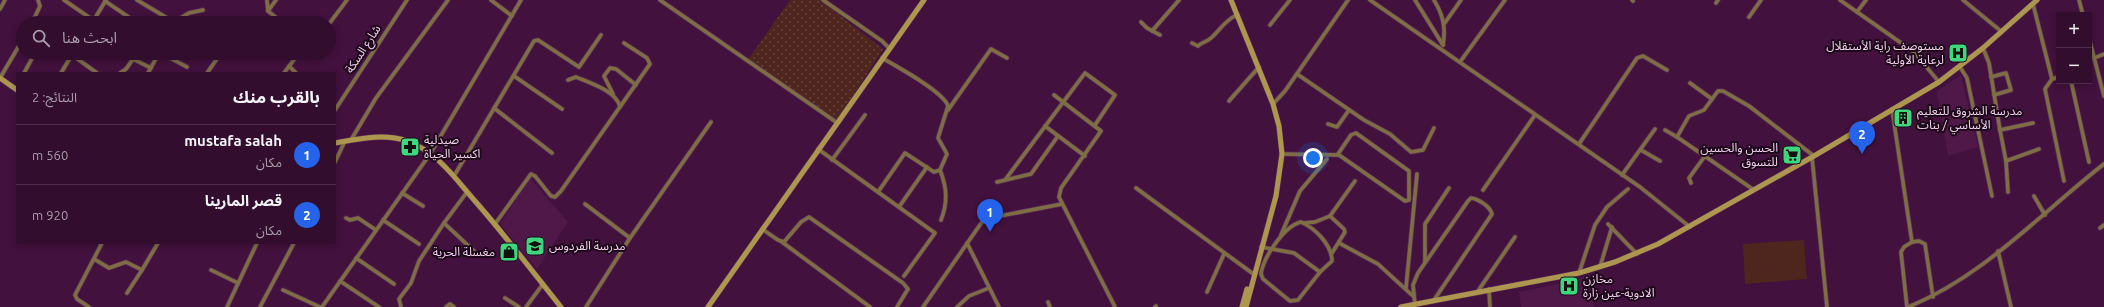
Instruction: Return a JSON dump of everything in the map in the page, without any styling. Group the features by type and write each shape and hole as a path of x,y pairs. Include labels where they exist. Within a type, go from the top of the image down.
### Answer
{"main road":[{"path":"708,307 836,122 924,0"},
{"path":"1231,0 1274,104 1279,126 1282,154 1276,196 1257,260 1246,307"},
{"path":"1402,307 1428,304 1434,300 1579,273 1637,254 1690,228 1813,157 1938,82 1960,67 2035,2"},
{"path":"0,78 16,88"},
{"path":"336,143 374,137 397,138 413,143 430,154 454,176 495,224 560,307"},
{"path":"1242,307 1257,260"}],"street":[{"path":"0,9 5,0"},
{"path":"35,16 40,6 38,0"},
{"path":"64,0 85,16"},
{"path":"97,16 106,0 127,16"},
{"path":"137,0 164,16"},
{"path":"267,0 268,11 274,16"},
{"path":"268,11 276,0"},
{"path":"335,16 347,0"},
{"name":"شارع السكة","path":"336,108 408,0"},
{"path":"351,140 376,98 448,0"},
{"path":"491,0 512,16"},
{"path":"283,290 321,307 430,154 521,0"},
{"path":"660,0 836,122"},
{"path":"823,0 882,41 889,48"},
{"path":"1152,32 1178,0"},
{"path":"1270,25 1290,0"},
{"path":"1274,104 1281,97 1348,0"},
{"path":"1370,0 1442,48 1535,115 1579,144 1622,175 1690,228"},
{"path":"1415,0 1442,48"},
{"path":"1434,0 1441,12 1444,24 1442,48"},
{"path":"1444,24 1461,0"},
{"path":"1460,62 1505,0"},
{"path":"1749,17 1761,0"},
{"path":"1840,0 1914,52 1938,82"},
{"path":"1857,12 1866,0"},
{"path":"1963,0 2002,32"},
{"path":"2079,0 2082,12"},
{"path":"2035,2 2052,79"},
{"path":"184,16 189,13 203,10"},
{"path":"1192,43 1198,46 1202,42 1209,40 1227,20 1237,15"},
{"path":"1141,22 1152,32 1160,35"},
{"path":"454,176 536,40 579,67 602,35"},
{"path":"495,224 531,174 535,176 551,196 558,195 648,68 650,61 624,43"},
{"path":"1983,48 1989,63 2006,161 2008,192"},
{"path":"2092,48 2104,96"},
{"path":"947,113 990,50 994,50 1007,58"},
{"path":"0,78 16,51"},
{"path":"2094,58 2104,54"},
{"path":"1579,144 1637,58 1643,56 1666,70"},
{"path":"882,58 944,98 948,106 938,138 947,152 940,170 947,197 941,220"},
{"path":"25,72 31,60"},
{"path":"63,72 70,60"},
{"path":"81,60 96,72"},
{"path":"122,72 126,69 132,60"},
{"path":"135,60 151,68"},
{"path":"149,72 156,60"},
{"path":"174,60 187,67"},
{"path":"208,72 216,60"},
{"path":"285,72 294,60"},
{"path":"289,66 295,72"},
{"path":"1229,101 1259,67"},
{"path":"1960,67 1968,78 1992,196"},
{"path":"620,107 619,102 604,76 610,68 616,69 636,85"},
{"path":"1005,180 1085,73 1114,93 1115,96 1095,125"},
{"path":"1991,77 2006,73 2011,90 1994,95"},
{"path":"1297,74 1349,110 1390,134 1411,152 1423,150 1434,128"},
{"path":"514,76 562,109"},
{"path":"568,80 576,77 613,94"},
{"path":"2056,78 2052,79 2045,90 2064,181"},
{"path":"1690,83 1712,99"},
{"path":"2072,84 2089,162"},
{"path":"1678,137 1689,116 1704,110 1718,92 1723,90 1749,106 1813,157 1827,307"},
{"path":"1054,95 1100,129 1101,133 1059,192 1062,204 1115,307"},
{"path":"494,108 552,153"},
{"path":"1892,109 1912,242"},
{"path":"1328,124 1336,127 1349,110"},
{"path":"1483,190 1535,115"},
{"path":"832,160 865,116"},
{"path":"586,307 630,238 711,122"},
{"path":"2000,130 2033,123"},
{"path":"1044,126 1084,156"},
{"path":"1622,175 1655,129"},
{"path":"1665,130 1678,137 1754,190"},
{"path":"1282,154 1338,154 1405,201 1409,200 1409,171 1356,133 1351,135 1338,154"},
{"path":"997,182 1031,174 1058,136"},
{"path":"336,160 345,142"},
{"path":"818,149 935,233 904,276"},
{"path":"2006,161 2039,149"},
{"path":"1641,150 1660,161"},
{"path":"878,192 905,153 934,172 940,170"},
{"path":"1691,184 1690,178 1705,156"},
{"path":"1279,240 1300,191 1327,159"},
{"path":"1934,297 1925,244 1919,241 1912,242 1904,247 1901,256 1908,307 1934,297 1948,288 2045,215 2104,164"},
{"path":"899,207 927,167"},
{"path":"1406,288 1417,174"},
{"path":"1330,216 1346,231 1332,253 1332,261 1320,272 1298,300 1290,301 1263,279 1261,274 1265,258 1294,223 1315,222 1330,216 1355,181"},
{"path":"1136,188 1224,254 1252,273"},
{"path":"1425,262 1425,224 1449,188"},
{"path":"1579,273 1595,226 1607,207 1628,189"},
{"path":"401,307 398,299 409,287 419,261 467,192"},
{"path":"402,193 423,206"},
{"path":"2034,196 2045,215"},
{"path":"1414,305 1414,280 1425,262 1471,198 1477,200 1490,209 1492,214 1434,300"},
{"path":"585,204 630,238"},
{"path":"923,307 967,243 983,221 988,217 1062,204"},
{"path":"782,242 786,241 801,222 809,217 903,282 908,289 897,307"},
{"path":"346,218 350,220 358,218 376,230"},
{"path":"383,220 419,244"},
{"path":"444,223 474,251"},
{"path":"1302,223 1317,233 1332,253"},
{"path":"1608,224 1637,254"},
{"path":"2100,228 2104,225"},
{"path":"1600,267 1612,227"},
{"path":"762,229 870,307"},
{"path":"1478,291 1515,236"},
{"path":"967,243 999,307"},
{"path":"1339,243 1374,261 1406,288 1413,296"},
{"path":"89,307 77,299 75,295 102,244"},
{"path":"127,293 157,244"},
{"path":"226,307 257,244"},
{"path":"260,307 293,244"},
{"path":"1261,247 1294,253 1320,272"},
{"path":"1998,251 2011,307"},
{"path":"1207,292 1224,254"},
{"path":"356,258 394,284"},
{"path":"94,259 109,268 126,262 142,270"},
{"path":"211,270 238,283"},
{"path":"340,281 379,307"},
{"path":"526,307 543,284"},
{"path":"957,307 969,296 989,288"},
{"path":"1489,289 1490,307"},
{"path":"505,298 519,307"},
{"path":"1048,302 1050,307"},
{"path":"446,307 450,304 454,307"}],"shaded area":[{"path":"790,0 820,0 883,49 836,122 747,61"},
{"name":"مستوصف راية الأستقلال لرعاية الأولية","path":"1959,41 1970,55 1958,64 1947,51"},
{"path":"1961,75 1978,147 1948,156 1937,91"},
{"name":"مدرسة الفردوس","path":"530,178 568,222 537,269 500,224"},
{"path":"1804,240 1807,279 1745,284 1743,244"},
{"name":"مخازن الادوية-عين زارة","path":"1589,274 1594,307 1521,307 1519,292 1576,280"}],"place":[{"name":"مستوصف راية الأستقلال لرعاية الأولية","path":"1958,53"},
{"name":"مدرسة الشروق للتعليم الأساسي / بنات","path":"1903,118"},
{"name":"صيدلية اكسير الحياة","path":"410,147"},
{"name":"قصر المارينا","path":"1862,154"},
{"name":"الحسن والحسين للتسوق","path":"1792,155"},
{"name":"mustafa salah","path":"990,232"},
{"name":"مدرسة الفردوس","path":"535,246"},
{"name":"مغسلة الحرية","path":"509,252"},
{"name":"مخازن الادوية-عين زارة","path":"1569,286"}]}
